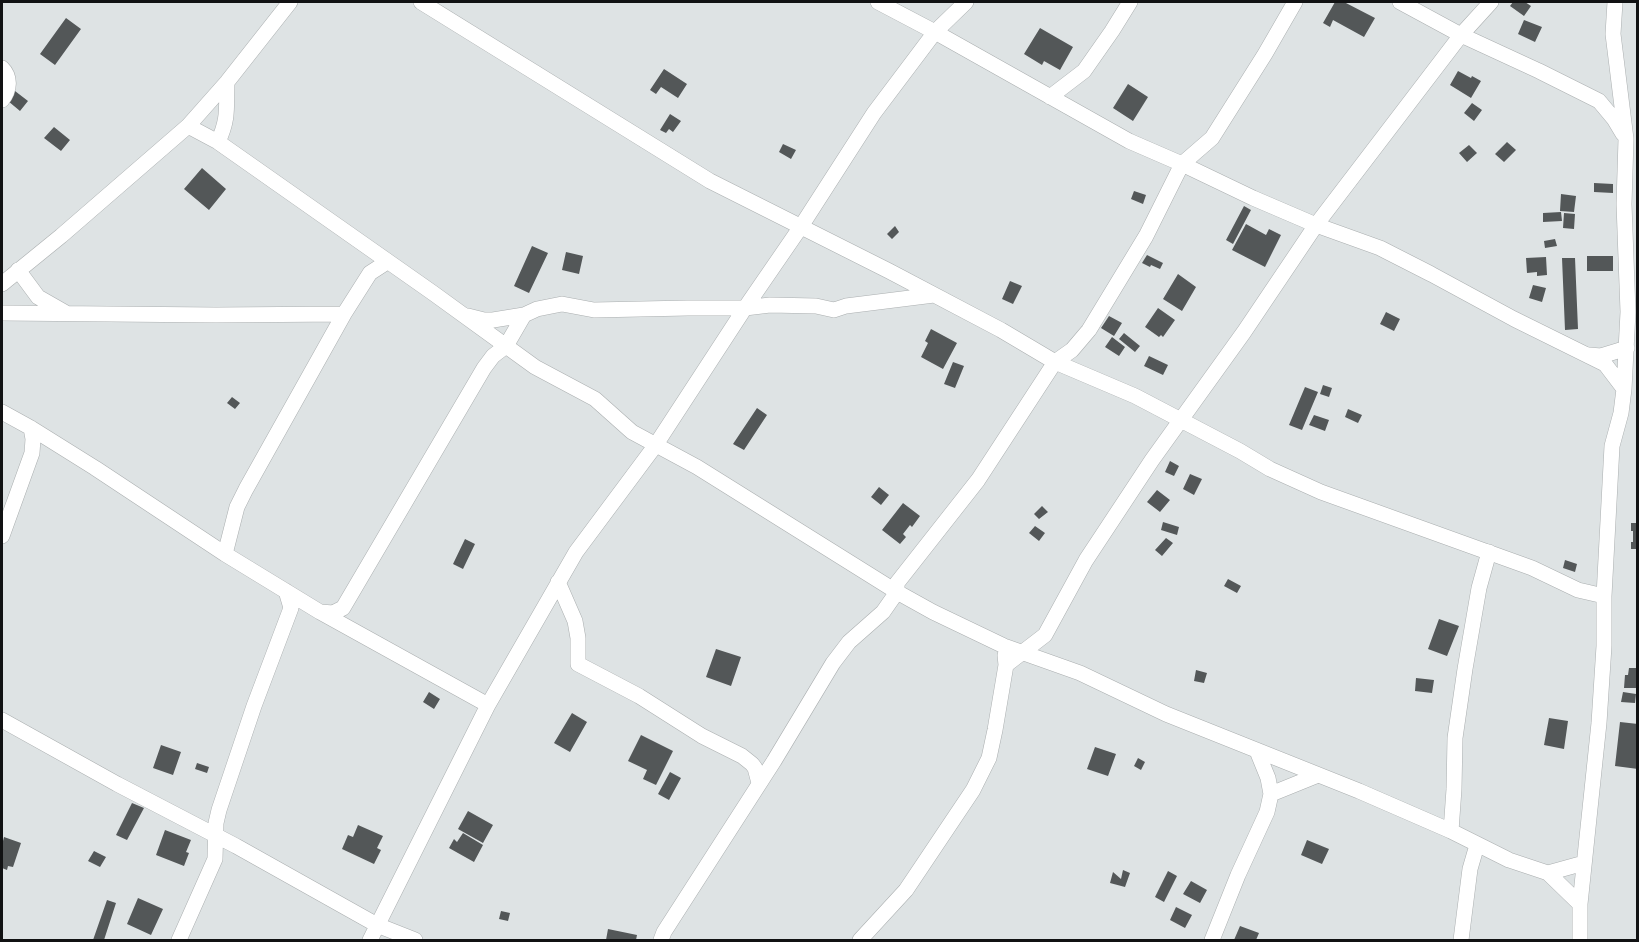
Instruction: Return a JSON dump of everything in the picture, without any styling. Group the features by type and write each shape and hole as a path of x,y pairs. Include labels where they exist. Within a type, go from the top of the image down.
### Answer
{"street":[{"path":"2,284 62,236 188,126 227,82 290,2"},
{"path":"421,2 710,181 1001,330 1056,362 1182,419 1270,469 1321,492 1532,568 1578,590 1604,596"},
{"path":"878,2 1128,141 1252,198 1316,225 1380,248 1605,364 1624,389"},
{"path":"370,940 488,705 576,552 655,446 874,113 935,32 966,2"},
{"path":"1050,97 1084,71 1130,2"},
{"path":"661,940 833,663 849,642 883,612 897,592 897,583 978,480 1056,362 1072,350 1089,330 1146,236 1182,164 1212,138 1295,2"},
{"path":"1400,2 1461,35 1599,101 1614,119 1626,139"},
{"path":"1006,665 1045,636 1086,560 1152,460 1244,333 1316,225 1461,35 1491,2"},
{"path":"1580,940 1580,904 1599,723 1604,646 1604,596 1612,446 1621,413 1624,389 1632,259 1624,204 1626,139 1613,34 1615,2"},
{"path":"2,68 9,81 7,94 2,100"},
{"path":"218,142 225,127 227,114 227,82"},
{"path":"188,126 218,142 535,367 595,399 632,432 697,467 897,592 1004,646 1080,673 1166,714 1359,791 1451,831 1509,860 1548,873 1580,904"},
{"path":"366,248 370,273"},
{"path":"225,554 237,507 344,314 370,273 387,262"},
{"path":"18,270 38,297 69,314"},
{"path":"462,314 488,320 524,315 537,309 562,304 594,310 745,308 770,305 816,306 834,310 846,306 934,296"},
{"path":"2,313 344,314"},
{"path":"320,612 333,613 343,608 483,368 506,346 524,315"},
{"path":"1586,355 1601,356 1627,348"},
{"path":"2,412 58,445 286,591 297,605 320,612 488,705"},
{"path":"2,536 32,453 31,428"},
{"path":"32,453 58,445"},
{"path":"1451,831 1455,738 1479,588 1489,552"},
{"path":"876,579 883,612"},
{"path":"558,582 575,621 578,664 639,696 702,736 742,756 755,768 759,783"},
{"path":"179,940 215,859 216,823 222,800 254,706 297,605"},
{"path":"1045,636 1045,660"},
{"path":"860,940 906,890 973,790 989,758 1006,665 1004,646"},
{"path":"2,720 377,925 415,940"},
{"path":"1212,940 1267,812 1271,794 1268,778 1257,751"},
{"path":"1271,794 1318,775"},
{"path":"1461,940 1470,869 1477,844"},
{"path":"215,859 236,846"},
{"path":"1548,873 1584,863"}],"building":[{"path":"1335,2 1344,2 1375,18 1364,37 1333,20 1330,27 1323,23"},
{"path":"1513,2 1525,2 1531,6 1524,16 1510,6"},
{"path":"66,18 81,29 55,65 40,54"},
{"path":"1524,20 1542,27 1535,42 1518,34"},
{"path":"1040,28 1073,47 1060,70 1044,61 1042,65 1024,54"},
{"path":"664,69 687,84 678,98 661,87 656,94 650,90"},
{"path":"1458,71 1481,81 1471,98 1450,85"},
{"path":"1128,84 1148,97 1133,121 1113,108"},
{"path":"15,91 28,101 20,111 8,101"},
{"path":"1472,103 1482,110 1474,121 1464,113"},
{"path":"670,114 681,121 673,132 669,129 666,133 660,130"},
{"path":"54,127 70,140 61,151 44,138"},
{"path":"1507,142 1516,150 1504,162 1495,154"},
{"path":"783,144 796,150 791,159 779,152"},
{"path":"1469,145 1477,153 1467,162 1459,153"},
{"path":"202,168 226,189 209,210 184,189"},
{"path":"1594,183 1613,184 1613,193 1594,192"},
{"path":"1134,191 1146,195 1143,204 1131,199"},
{"path":"1561,194 1576,196 1574,212 1560,211"},
{"path":"1244,206 1251,210 1233,244 1226,240"},
{"path":"1561,212 1562,221 1543,222 1543,213"},
{"path":"1564,213 1575,214 1574,229 1563,228"},
{"path":"1246,224 1266,235 1269,229 1281,235 1265,267 1232,250"},
{"path":"895,226 899,232 892,239 887,234"},
{"path":"1555,239 1557,246 1545,248 1544,241"},
{"path":"532,246 548,253 529,293 514,286"},
{"path":"566,252 583,256 579,274 562,270"},
{"path":"1147,255 1163,263 1160,269 1142,263"},
{"path":"1587,256 1613,256 1613,271 1587,271"},
{"path":"1546,257 1547,275 1537,276 1537,272 1527,273 1526,258"},
{"path":"1562,258 1575,258 1578,329 1565,330"},
{"path":"1178,274 1196,287 1182,311 1163,299"},
{"path":"1010,281 1022,286 1013,304 1002,299"},
{"path":"1533,285 1546,288 1542,302 1529,298"},
{"path":"1158,308 1175,320 1163,337 1161,335 1159,337 1145,327"},
{"path":"1386,312 1400,319 1394,331 1380,324"},
{"path":"1109,316 1122,323 1114,336 1101,328"},
{"path":"931,329 957,343 943,369 921,357 928,343 925,341"},
{"path":"1124,333 1140,346 1135,352 1119,339"},
{"path":"1112,337 1125,347 1119,356 1105,347"},
{"path":"1149,356 1168,365 1163,375 1144,366"},
{"path":"953,362 964,366 955,388 944,384"},
{"path":"1323,385 1332,388 1329,397 1320,394"},
{"path":"1305,387 1318,392 1302,430 1289,425"},
{"path":"232,397 240,403 235,409 227,403"},
{"path":"757,408 767,415 744,450 733,444"},
{"path":"1348,409 1362,415 1358,423 1345,417"},
{"path":"1314,415 1329,420 1325,431 1309,425"},
{"path":"1170,461 1179,466 1174,476 1165,472"},
{"path":"1190,474 1202,479 1194,495 1183,489"},
{"path":"879,487 889,495 881,505 871,497"},
{"path":"1157,490 1170,500 1160,512 1147,502"},
{"path":"903,503 920,516 903,534 906,537 900,544 882,530"},
{"path":"1042,506 1048,512 1039,519 1034,514"},
{"path":"1163,522 1179,527 1177,535 1161,530"},
{"path":"1631,523 1638,523 1638,549 1631,549 1633,531 1631,531"},
{"path":"1035,526 1045,533 1039,541 1029,533"},
{"path":"1166,538 1173,543 1162,556 1155,550"},
{"path":"465,539 475,544 463,569 453,564"},
{"path":"1565,560 1577,564 1575,572 1563,568"},
{"path":"1228,579 1241,586 1237,593 1224,586"},
{"path":"1439,619 1459,626 1447,656 1428,649"},
{"path":"716,649 741,657 731,686 706,677"},
{"path":"1629,668 1638,668 1638,688 1624,688 1625,675 1628,675"},
{"path":"1196,670 1207,673 1204,683 1194,681"},
{"path":"1416,678 1434,680 1432,693 1415,691"},
{"path":"429,692 440,699 434,709 423,702"},
{"path":"1623,692 1636,694 1635,703 1621,702"},
{"path":"572,713 587,722 570,752 554,743"},
{"path":"1549,718 1568,721 1564,749 1544,745"},
{"path":"1620,722 1638,724 1638,769 1615,766"},
{"path":"641,735 673,751 656,785 643,779 647,770 628,761"},
{"path":"161,745 181,752 173,775 153,768"},
{"path":"1095,747 1116,754 1108,776 1087,769"},
{"path":"1138,758 1145,762 1141,770 1134,766"},
{"path":"197,763 209,767 207,773 195,769"},
{"path":"670,772 681,778 669,800 658,794"},
{"path":"132,803 144,808 127,840 116,835"},
{"path":"468,811 493,825 483,843 458,829"},
{"path":"358,825 383,836 377,848 381,850 374,864 342,849 348,835 353,837"},
{"path":"165,830 191,840 184,866 156,855"},
{"path":"463,833 483,845 474,862 449,848 454,839 457,842"},
{"path":"4,837 21,843 13,867 8,866 7,870 2,868 2,840"},
{"path":"1307,840 1329,849 1322,864 1301,855"},
{"path":"94,851 106,857 100,867 88,861"},
{"path":"1123,870 1130,873 1125,887 1110,883 1113,872 1121,879"},
{"path":"1168,871 1177,876 1164,902 1155,897"},
{"path":"1191,881 1207,890 1200,903 1183,894"},
{"path":"138,898 163,909 151,935 127,924"},
{"path":"107,900 116,903 104,940 93,940"},
{"path":"1176,907 1192,915 1185,928 1170,920"},
{"path":"501,911 510,913 508,921 499,919"},
{"path":"1240,926 1259,933 1256,940 1234,940"},
{"path":"608,929 637,935 636,940 606,940"}]}
